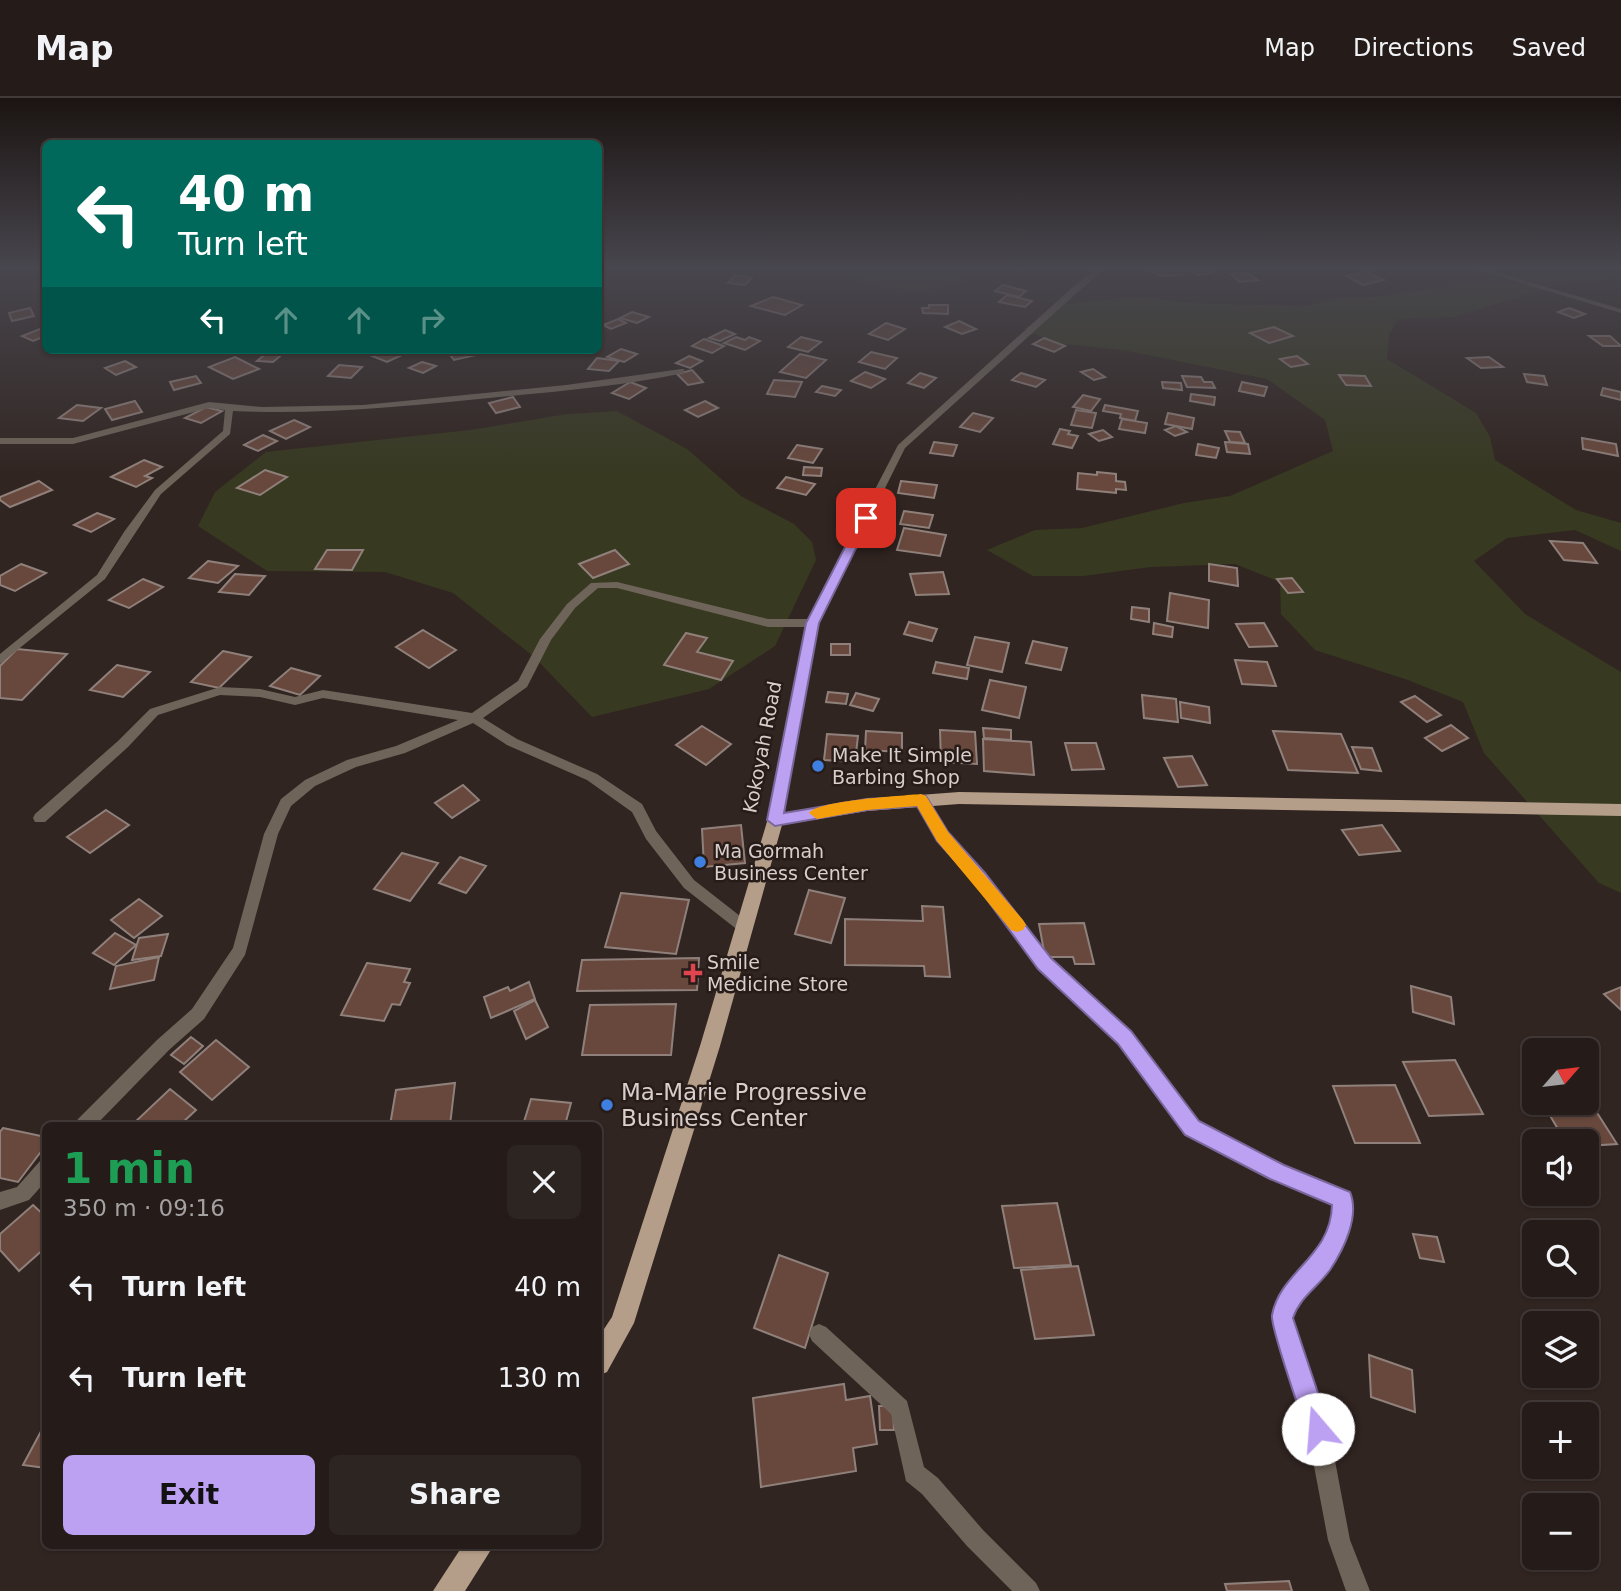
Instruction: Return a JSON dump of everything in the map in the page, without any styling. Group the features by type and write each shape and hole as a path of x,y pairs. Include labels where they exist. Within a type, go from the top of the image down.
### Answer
{"main road":[{"path":"775,820 867,805 921,800 1014,798 1621,810"},
{"name":"Kokoyah Road","path":"602,1356 622,1323 710,1046 775,820"},
{"path":"448,1591 477,1549"}],"street":[{"name":"Kokoyah Road","path":"775,820 812,623 901,447 1023,337"},
{"path":"0,441 73,441 209,405 283,412 433,402 628,381 681,370"},
{"path":"0,660 101,576 158,492 227,432 229,408"},
{"path":"87,1122 163,1045 198,1014 240,950 271,834 286,803 310,783 352,763 400,750 474,718 523,684 546,639 571,606 595,585 617,585 768,623 812,623"},
{"path":"40,818 123,744 154,712 220,691 260,693 295,701 323,694 474,718 512,742 592,777 637,808 651,835 689,884 744,927"},
{"path":"921,800 942,837 979,878 1044,964 1124,1038 1192,1128 1277,1172 1343,1199 1342,1221 1322,1262 1289,1297 1282,1318 1318,1429 1339,1540 1358,1591"},
{"path":"0,1201 23,1194 42,1172"},
{"path":"819,1334 900,1408 914,1473 930,1486 975,1538 1028,1591"}],"green space":[{"path":"1041,337 1389,337 1387,359 1476,413 1490,437 1495,460 1576,510 1621,523 1621,551 1575,530 1507,538 1474,561 1525,614 1621,672 1621,893 1599,883 1484,753 1463,702 1408,680 1315,650 1281,614 1280,582 1235,564 1151,567 1083,576 1033,576 987,550 1035,530 1082,528 1184,503 1230,496 1333,451 1325,420 1267,379 1128,351 1055,343"},
{"path":"617,411 687,449 741,496 794,524 812,542 816,560 775,646 709,689 592,717 533,656 453,593 385,572 267,571 198,526 215,492 266,452 470,430 567,414"}],"building":[{"path":"23,337 42,337 33,341"},
{"path":"712,337 729,337 720,341 709,338"},
{"path":"736,337 745,340 749,337 760,341 745,350 724,343"},
{"path":"801,337 821,342 808,352 788,347"},
{"path":"1257,337 1291,337 1269,343"},
{"path":"1590,337 1611,337 1621,346 1603,346"},
{"path":"1044,338 1065,346 1054,352 1033,344"},
{"path":"704,339 724,346 712,353 692,346"},
{"path":"621,349 637,354 624,362 607,357"},
{"path":"871,352 897,358 885,369 859,362"},
{"path":"265,354 283,354 273,362 257,361"},
{"path":"377,354 405,354 387,362 372,356"},
{"path":"449,354 481,354 454,360"},
{"path":"800,354 826,360 806,378 780,372"},
{"path":"689,356 702,361 690,368 676,363"},
{"path":"1297,356 1308,364 1291,367 1280,359"},
{"path":"235,357 259,369 233,379 209,367"},
{"path":"1489,357 1503,367 1481,368 1467,358"},
{"path":"597,358 619,361 609,371 588,369"},
{"path":"125,361 136,367 116,375 105,368"},
{"path":"422,362 436,366 423,373 409,368"},
{"path":"339,365 362,367 351,378 328,376"},
{"path":"1093,369 1105,377 1094,380 1081,372"},
{"path":"692,370 703,382 688,385 677,374"},
{"path":"865,372 885,379 871,388 851,381"},
{"path":"920,373 936,378 924,388 908,383"},
{"path":"1021,373 1045,380 1036,387 1012,380"},
{"path":"1524,374 1544,376 1547,385 1527,382"},
{"path":"1339,375 1365,376 1371,386 1346,385"},
{"path":"196,376 201,383 174,390 170,382"},
{"path":"1182,376 1201,377 1204,382 1212,382 1215,388 1187,387"},
{"path":"774,380 802,382 795,397 767,394"},
{"path":"630,382 646,388 629,399 612,393"},
{"path":"1162,382 1181,383 1182,390 1163,388"},
{"path":"1242,382 1267,387 1264,396 1239,391"},
{"path":"822,386 841,390 835,396 816,392"},
{"path":"1603,388 1621,392 1621,400 1601,395"},
{"path":"1191,394 1215,397 1214,405 1190,401"},
{"path":"1083,395 1100,399 1091,411 1073,407"},
{"path":"513,397 520,407 496,413 489,403"},
{"path":"135,401 142,412 112,420 105,409"},
{"path":"705,401 718,408 698,417 685,410"},
{"path":"77,405 101,408 83,421 59,418"},
{"path":"1105,405 1138,411 1135,421 1120,418 1121,414 1103,411"},
{"path":"206,407 222,411 201,423 185,418"},
{"path":"1076,410 1096,413 1092,428 1071,425"},
{"path":"973,413 993,418 980,432 960,427"},
{"path":"1168,413 1194,418 1192,429 1165,424"},
{"path":"1122,419 1147,423 1145,433 1119,429"},
{"path":"294,420 310,427 286,439 270,431"},
{"path":"1176,426 1187,432 1175,436 1165,430"},
{"path":"1060,429 1078,436 1072,448 1053,444"},
{"path":"1103,430 1112,437 1099,441 1089,434"},
{"path":"1225,431 1240,432 1245,443 1230,442"},
{"path":"263,435 277,441 258,451 244,445"},
{"path":"1582,438 1616,444 1618,456 1583,449"},
{"path":"934,442 957,445 953,456 930,453"},
{"path":"1225,442 1248,444 1250,454 1227,452"},
{"path":"1198,444 1219,448 1216,458 1196,455"},
{"path":"797,445 822,449 813,463 788,458"},
{"path":"144,460 162,467 145,476 152,478 136,487 111,477"},
{"path":"804,467 822,468 821,476 803,475"},
{"path":"265,470 287,477 260,495 237,488"},
{"path":"1097,472 1116,474 1116,481 1125,482 1126,490 1116,489 1116,493 1077,489 1078,473 1097,475"},
{"path":"786,477 815,484 806,495 777,488"},
{"path":"39,481 52,490 10,507 0,500 0,497"},
{"path":"901,481 937,485 934,498 898,493"},
{"path":"904,511 933,515 929,528 900,524"},
{"path":"97,513 114,519 91,532 74,525"},
{"path":"904,528 946,535 940,556 897,550"},
{"path":"1550,541 1583,543 1597,563 1564,560"},
{"path":"327,550 363,550 352,570 315,569"},
{"path":"615,550 629,564 593,578 579,564"},
{"path":"208,561 238,566 218,583 189,578"},
{"path":"21,564 46,573 15,591 0,585 0,576"},
{"path":"1209,564 1237,568 1238,586 1209,581"},
{"path":"943,572 949,594 916,595 910,574"},
{"path":"235,574 265,576 249,595 219,592"},
{"path":"1292,578 1303,592 1288,593 1277,579"},
{"path":"143,579 163,587 129,608 109,600"},
{"path":"1170,593 1209,600 1208,628 1167,621"},
{"path":"1132,607 1149,609 1149,622 1131,619"},
{"path":"909,622 937,629 932,641 904,634"},
{"path":"1154,623 1173,627 1172,637 1153,634"},
{"path":"1264,623 1277,646 1249,647 1236,624"},
{"path":"423,630 456,650 429,668 396,647"},
{"path":"686,633 707,638 697,652 733,661 721,680 664,665"},
{"path":"975,637 1009,643 1002,672 967,665"},
{"path":"1033,641 1067,648 1061,670 1026,663"},
{"path":"831,644 850,644 850,655 831,655"},
{"path":"17,649 67,654 22,700 0,698 0,666"},
{"path":"223,651 251,657 219,688 191,682"},
{"path":"1235,660 1267,662 1276,686 1242,684"},
{"path":"936,662 969,668 967,679 933,673"},
{"path":"117,665 150,672 123,697 90,690"},
{"path":"291,668 320,676 300,695 270,686"},
{"path":"990,680 1026,687 1019,718 982,710"},
{"path":"828,692 848,694 846,704 826,702"},
{"path":"856,693 879,699 873,711 850,705"},
{"path":"1142,695 1176,699 1178,722 1144,718"},
{"path":"1415,696 1441,715 1427,722 1401,702"},
{"path":"1180,702 1209,707 1210,723 1181,718"},
{"path":"1451,725 1468,738 1442,751 1425,738"},
{"path":"702,726 731,744 706,765 676,745"},
{"path":"983,728 1011,730 1011,740 984,738"},
{"path":"940,730 975,732 977,764 941,762"},
{"path":"866,731 902,733 902,752 865,750"},
{"path":"1273,731 1341,734 1358,773 1288,770"},
{"path":"827,734 858,736 855,762 824,760"},
{"path":"983,739 1031,742 1034,775 984,771"},
{"path":"1065,743 1096,743 1104,769 1072,770"},
{"path":"1352,747 1372,748 1381,771 1361,769"},
{"path":"1192,756 1207,785 1178,787 1164,758"},
{"path":"463,785 479,800 452,818 435,803"},
{"path":"106,810 129,825 90,853 67,837"},
{"path":"741,825 745,863 704,867 702,829"},
{"path":"1382,825 1400,851 1359,855 1342,830"},
{"path":"402,853 438,863 410,901 374,889"},
{"path":"460,857 486,866 466,893 439,883"},
{"path":"809,890 845,898 831,943 795,934"},
{"path":"621,893 689,900 676,954 605,947"},
{"path":"139,899 162,916 134,938 111,920"},
{"path":"922,906 943,907 950,977 925,976 924,966 845,965 845,919 923,921"},
{"path":"1084,923 1094,964 1075,964 1073,957 1045,957 1039,924"},
{"path":"115,933 136,945 114,965 93,953"},
{"path":"168,934 161,956 132,960 139,938"},
{"path":"159,957 154,980 110,989 116,966"},
{"path":"699,958 697,990 577,991 582,960"},
{"path":"367,963 410,969 404,982 410,983 400,1005 392,1004 384,1021 341,1015"},
{"path":"529,982 535,999 491,1018 484,997 508,987 510,991"},
{"path":"1411,986 1451,997 1454,1024 1413,1012"},
{"path":"1621,987 1621,1010 1604,994"},
{"path":"535,1000 548,1027 526,1039 514,1011"},
{"path":"676,1004 671,1055 582,1055 590,1005"},
{"path":"191,1037 203,1046 184,1064 171,1055"},
{"path":"216,1040 249,1067 212,1100 180,1072"},
{"path":"1455,1060 1483,1114 1429,1116 1403,1062"},
{"path":"455,1083 450,1122 391,1122 396,1090"},
{"path":"1395,1085 1420,1143 1355,1143 1333,1086"},
{"path":"170,1089 196,1110 183,1122 135,1122"},
{"path":"531,1099 571,1103 566,1122 524,1122"},
{"path":"1550,1115 1598,1115 1617,1144 1599,1145 1599,1129 1558,1129"},
{"path":"3,1128 42,1136 42,1150 18,1182 0,1178 0,1132"},
{"path":"1057,1203 1071,1265 1014,1268 1002,1206"},
{"path":"33,1205 42,1213 42,1251 19,1271 0,1250 0,1234"},
{"path":"1413,1234 1437,1237 1444,1262 1420,1258"},
{"path":"779,1255 828,1273 805,1348 754,1328"},
{"path":"1078,1266 1094,1335 1035,1339 1021,1270"},
{"path":"1369,1355 1412,1370 1415,1412 1371,1397"},
{"path":"844,1384 846,1400 870,1396 877,1444 853,1448 856,1471 761,1487 753,1398"},
{"path":"879,1406 893,1406 894,1430 880,1430"},
{"path":"42,1429 42,1467 23,1465"},
{"path":"1289,1581 1292,1591 1227,1591 1225,1584"}],"slow traffic":[{"path":"817,813 921,800 942,837 1017,925"}],"place":[{"name":"Make It Simple Barbing Shop","path":"818,766"},
{"name":"Ma Gormah Business Center","path":"700,862"},
{"name":"Smile Medicine Store","path":"693,973"},
{"name":"Ma-Marie Progressive Business Center","path":"607,1105"}],"route":[{"path":"866,518 812,623 775,820 867,805 921,800 942,837 1017,925 1044,964 1124,1038 1192,1128 1277,1172 1343,1199 1342,1221 1322,1262 1289,1297 1282,1318 1318,1429"}]}
